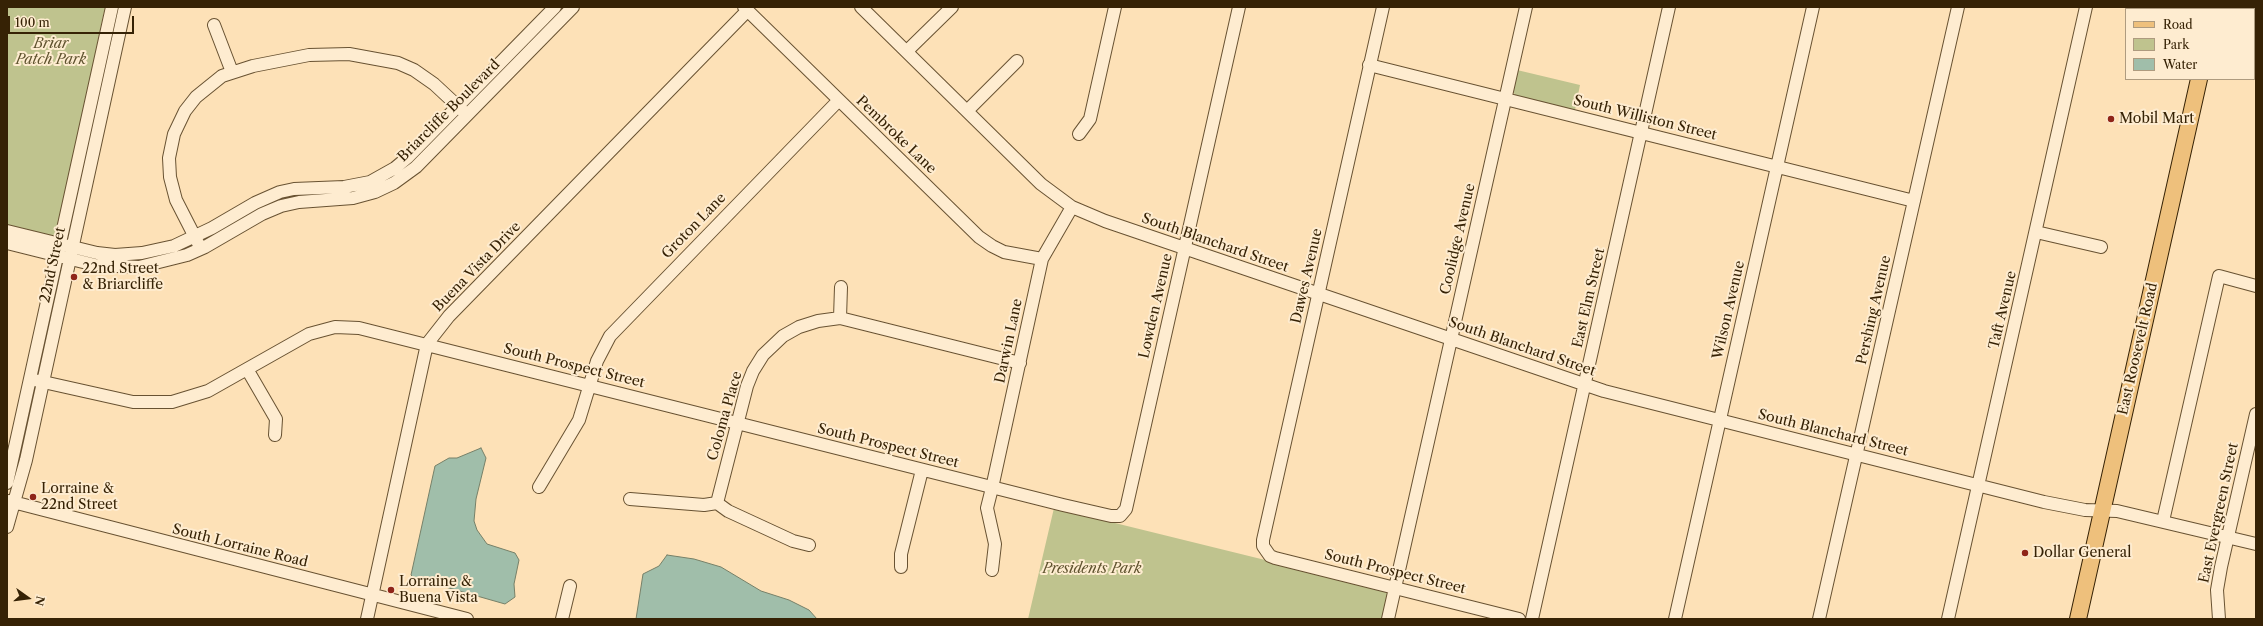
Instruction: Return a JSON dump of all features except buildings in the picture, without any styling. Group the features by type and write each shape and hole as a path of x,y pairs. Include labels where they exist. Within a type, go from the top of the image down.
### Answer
{"main road":[{"name":"East Roosevelt Road","path":"2078,619 2199,80"}],"street":[{"name":"22nd Street","path":"7,483 112,7"},
{"name":"22nd Street","path":"7,528 11,502 43,382 125,7"},
{"name":"Briarcliffe Boulevard","path":"7,243 58,250 72,248 116,255 142,254 174,246 255,203 280,192 294,189 344,187 376,178 407,158 555,7"},
{"name":"Briarcliffe Boulevard","path":"7,231 58,250 70,260 105,267 139,267 175,259 202,249 277,207 299,202 353,198 383,189 416,167 572,7"},
{"name":"South Blanchard Street","path":"861,7 1041,184 1072,207 1105,222 1584,384 1856,455 2057,505 2085,510 2117,511 2256,544"},
{"path":"907,52 952,7"},
{"path":"1079,134 1090,119 1115,7"},
{"name":"Lowden Avenue","path":"1120,516 1126,509 1239,7"},
{"name":"Dawes Avenue","path":"1265,551 1263,540 1383,7"},
{"name":"Coolidge Avenue","path":"1388,619 1526,7"},
{"name":"East Elm Street","path":"1532,619 1669,7"},
{"name":"Wilson Avenue","path":"1675,619 1813,7"},
{"name":"Pershing Avenue","path":"1819,619 1958,7"},
{"name":"Taft Avenue","path":"1948,619 2086,7"},
{"path":"2204,7 2214,8"},
{"name":"Pembroke Lane","path":"745,9 987,243 1004,252 1042,259"},
{"name":"Buena Vista Drive","path":"367,619 427,344 449,316 745,9"},
{"path":"214,25 232,72"},
{"path":"202,249 176,200 171,185 169,158 172,142 181,119 191,104 222,76 232,72 314,55 355,55 398,63 414,70 434,84 467,115"},
{"path":"967,111 1017,61"},
{"name":"South Williston Street","path":"1369,65 1914,201"},
{"name":"Groton Lane","path":"539,487 579,420 589,386 603,348 620,324 838,100"},
{"name":"Darwin Lane","path":"992,570 995,544 987,508 1042,259 1072,207"},
{"path":"2036,232 2101,247"},
{"path":"2163,522 2219,276 2256,286"},
{"path":"840,318 841,287"},
{"name":"Coloma Place","path":"717,503 749,379 757,364 770,347 783,336 799,327 818,321 840,318 1020,363"},
{"name":"South Prospect Street","path":"30,379 133,402 162,403 182,400 208,391 309,334 335,327 359,328 992,488 1111,516 1120,516"},
{"path":"247,369 276,419 275,435"},
{"name":"East Evergreen Street","path":"2219,619 2217,590 2256,415"},
{"path":"901,566 901,554 922,470"},
{"path":"630,499 704,505 717,503 728,511 786,538 809,545"},
{"name":"South Lorraine Road","path":"11,502 467,619"},
{"name":"South Prospect Street","path":"1265,551 1275,558 1519,619"},
{"path":"562,619 570,586"}],"green space":[{"name":"Briar Patch Park","path":"7,7 105,7 58,229 52,237 7,228"},
{"path":"116,7 121,7 79,194 82,161"},
{"path":"560,7 567,7 471,101 470,100"},
{"path":"1517,70 1580,85 1575,110 1519,98 1513,91"},
{"path":"32,394 35,394 22,459 12,488 11,487"},
{"name":"Presidents Park","path":"1054,508 1391,591 1384,619 1028,619"}],"water":[{"path":"481,448 486,458 476,499 474,521 477,530 487,544 515,553 519,560 514,584 515,597 505,604 414,578 411,575 435,466 449,458 457,458"},
{"path":"667,555 694,559 721,567 761,591 789,600 809,610 817,619 636,619 643,574 659,566"}],"place":[{"name":"Mobil Mart","path":"2111,119"},
{"name":"22nd Street & Briarcliffe","path":"74,277"},
{"name":"Lorraine & 22nd Street","path":"33,497"},
{"name":"Dollar General","path":"2025,553"},
{"name":"Lorraine & Buena Vista","path":"391,590"}]}
